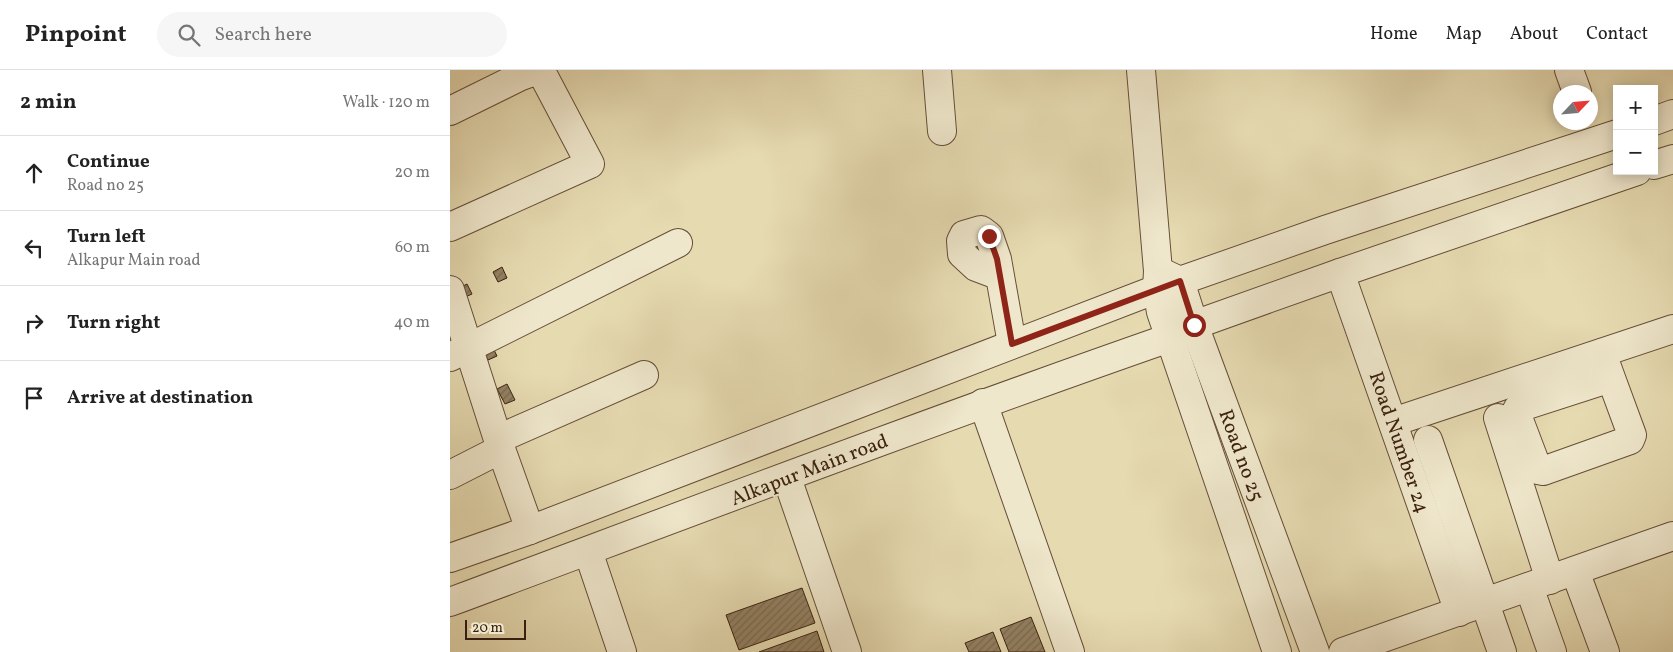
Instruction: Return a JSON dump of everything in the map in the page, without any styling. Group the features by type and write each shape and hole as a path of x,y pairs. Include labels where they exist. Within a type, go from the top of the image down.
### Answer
{"street":[{"path":"937,70 942,131"},
{"path":"1141,70 1165,281"},
{"path":"1569,70 1574,85"},
{"path":"450,111 521,76 535,71 542,72 590,164 450,227"},
{"path":"1658,120 1673,114"},
{"path":"450,558 530,530 1012,344 1165,281 1325,230 1600,133"},
{"path":"1658,164 1673,159"},
{"name":"Alkapur Main road","path":"450,602 787,478 983,403 1169,338 1194,325 1625,175"},
{"path":"459,353 678,243"},
{"name":"Road Number 24","path":"1340,273 1459,612"},
{"path":"1000,276 1012,344"},
{"name":"Road no 25","path":"1165,281 1194,325 1315,652"},
{"name":"Road no 25","path":"1165,281 1161,312 1277,652"},
{"path":"450,290 459,353 500,444 530,530"},
{"path":"1393,422 1606,365 1673,329"},
{"path":"450,475 500,444 644,374"},
{"path":"983,403 1070,652"},
{"path":"1498,418 1551,579 1552,652"},
{"path":"1428,440 1502,652"},
{"path":"787,478 847,652"},
{"path":"1344,652 1673,536"},
{"path":"588,551 622,652"},
{"path":"1551,579 1605,652"}],"building":[{"path":"502,267 507,278 498,282 493,272"},
{"path":"467,284 472,294 463,298 459,288"},
{"path":"493,348 497,356 488,360 484,353"},
{"path":"507,384 515,400 505,404 497,389"},
{"path":"802,588 815,623 739,650 726,615"},
{"path":"1031,617 1045,652 1009,652 1000,629"},
{"path":"817,631 824,652 759,652"},
{"path":"993,632 1001,652 969,652 965,643"}],"route":[{"path":"989,236 997,259 1012,344 1180,281 1194,325"}]}
